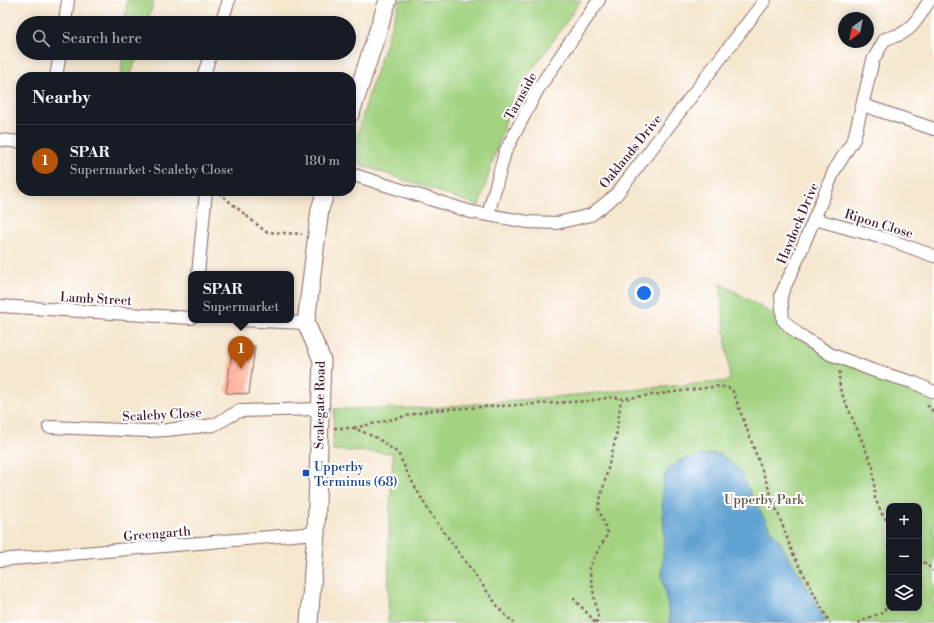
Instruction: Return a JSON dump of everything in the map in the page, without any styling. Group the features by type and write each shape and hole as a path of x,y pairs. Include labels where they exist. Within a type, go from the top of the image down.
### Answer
{"street":[{"path":"66,16 68,0"},
{"path":"223,16 229,0"},
{"path":"356,98 388,0"},
{"name":"Tarnside","path":"488,215 505,152 538,89 599,0"},
{"name":"Oaklands Drive","path":"356,176 471,212 528,222 557,224 591,215 616,195 765,0"},
{"name":"Haydock Drive","path":"930,0 906,32 886,39 873,60 854,139 834,171 781,295 783,320 798,334 830,354 872,370 915,383 934,392"},
{"path":"57,72 59,60"},
{"path":"204,72 208,60"},
{"path":"863,105 934,129"},
{"path":"0,140 16,142"},
{"path":"198,271 206,196"},
{"path":"294,322 306,323 320,209 324,196"},
{"name":"Ripon Close","path":"814,219 887,238 934,256"},
{"name":"Lamb Street","path":"0,306 188,318"},
{"name":"Scalegate Road","path":"306,323 322,360 316,533 309,623"},
{"name":"Scaleby Close","path":"48,427 149,431 166,430 214,425 239,411 320,409"},
{"name":"Greengarth","path":"0,560 316,533"}],"path":[{"path":"224,196 266,232 317,235"},
{"path":"842,365 839,375 840,389 873,467 875,498 883,516 886,519"},
{"path":"320,428 354,428 432,410 587,401 613,397 621,399 720,386 732,389 793,554 830,623"},
{"path":"596,623 598,617 589,568 592,559 608,533 598,508 616,437 621,399"},
{"path":"925,404 934,412"},
{"path":"354,428 377,438 398,453 428,510 502,612 514,623"},
{"path":"922,561 934,571"},
{"path":"572,598 596,623"},
{"path":"858,623 872,616 883,613 886,608"}],"green space":[{"path":"127,0 154,0 149,16 126,16"},
{"path":"400,0 581,0 513,96 479,206 364,166 356,160 356,139"},
{"path":"122,60 136,60 132,72 121,72"},
{"name":"Upperby Park","path":"720,283 783,320 830,354 915,383 934,400 934,623 388,623 389,528 393,453 333,450 334,409 431,408 730,381"}],"water":[{"path":"710,454 721,454 740,471 750,493 771,530 779,540 810,592 826,623 670,623 662,578 664,530 662,503 663,480 669,468 684,459"}],"building":[{"path":"233,345 255,346 249,394 226,393"}],"place":[{"name":"SPAR","path":"241,369"},
{"name":"Upperby Terminus (68)","path":"306,473"}]}
